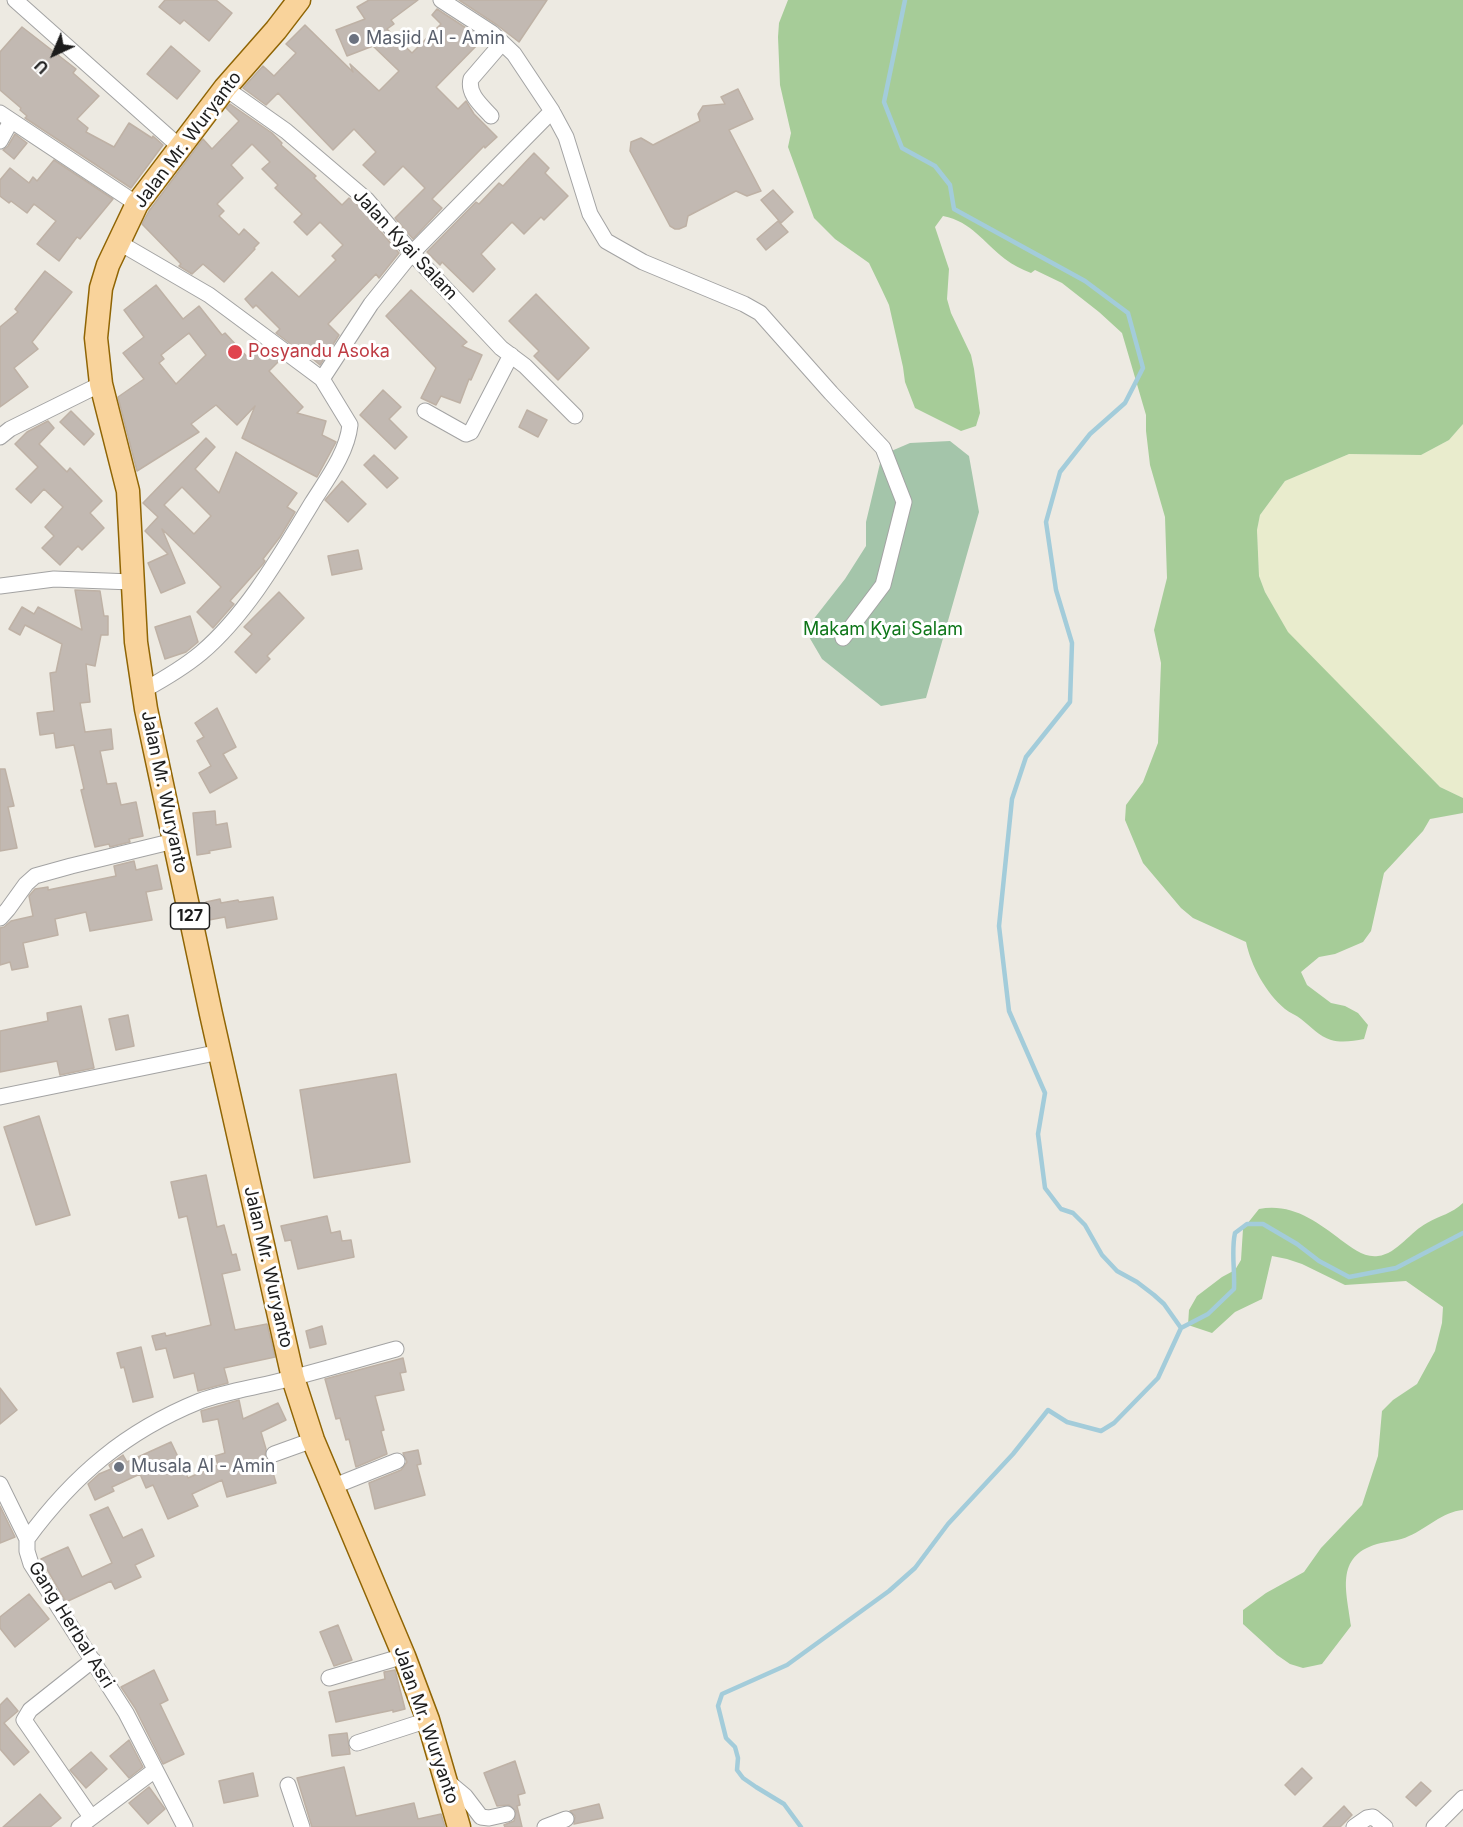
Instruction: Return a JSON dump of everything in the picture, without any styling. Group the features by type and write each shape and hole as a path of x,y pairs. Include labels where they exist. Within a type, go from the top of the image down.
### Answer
{"main road":[{"name":"Jalan Mr. Wuryanto","path":"298,0 276,30 225,88 137,204 104,277 98,308 96,338 101,384 128,491 136,642 144,690 174,842 293,1378 313,1440 404,1656 428,1720 459,1827"}],"street":[{"path":"15,0 180,147"},
{"path":"441,0 492,33 514,54 552,111 566,137 590,214 606,241 643,262 744,304 760,313 883,448 904,502 883,585 843,638"},
{"path":"491,116 470,89 470,84 471,79 502,43"},
{"name":"Jalan Kyai Salam","path":"225,88 286,131 367,200 412,253 501,348 525,366 575,416"},
{"path":"322,379 371,304 412,253 552,111"},
{"path":"0,141 6,117 137,204"},
{"path":"118,242 209,295 322,379 350,425 337,462 297,530 243,608 202,652 172,674 144,690"},
{"path":"425,411 466,434 471,432 511,356"},
{"path":"0,437 10,429 101,384"},
{"path":"0,586 54,579 132,582"},
{"path":"0,918 35,876 174,842"},
{"path":"0,1096 220,1052"},
{"name":"Gang Herbal Asri","path":"185,1827 126,1713 31,1564 27,1551 27,1539 64,1493 115,1446 165,1417 202,1400 293,1378 396,1349"},
{"path":"274,1454 313,1440"},
{"path":"332,1487 397,1461"},
{"path":"0,1484 27,1539"},
{"path":"329,1678 404,1656"},
{"path":"93,1660 30,1710 24,1720 85,1822 154,1770"},
{"path":"357,1743 428,1720"},
{"path":"447,1781 465,1796 481,1817 489,1818 507,1814"},
{"path":"288,1785 302,1827"},
{"path":"1434,1827 1463,1798"},
{"path":"1354,1827 1367,1818 1373,1817 1385,1827"},
{"path":"545,1827 566,1819"}],"green space":[{"path":"788,0 1463,0 1463,424 1449,440 1421,455 1349,454 1285,481 1260,515 1257,530 1259,576 1265,592 1288,632 1440,787 1463,798 1463,813 1430,819 1423,831 1384,873 1371,931 1363,942 1335,954 1319,957 1301,972 1307,985 1331,1003 1345,1006 1358,1013 1368,1025 1364,1039 1343,1042 1331,1040 1319,1034 1278,1003 1260,978 1246,942 1193,918 1181,908 1143,863 1125,820 1126,805 1143,782 1158,743 1161,663 1154,630 1167,578 1165,517 1150,465 1146,415 1122,333 1062,283 1035,270 1031,273 1014,265 970,228 943,216 935,227 949,269 947,299 951,313 971,355 980,413 976,426 961,431 915,408 905,382 889,305 869,263 835,239 814,218 788,147 791,133 780,85 778,37 779,23"},
{"path":"1463,424 1463,798 1440,787 1288,633 1265,592 1259,576 1257,530 1260,515 1285,481 1349,454 1421,455 1449,440"},
{"name":"Makam Kyai Salam","path":"950,441 969,456 979,512 926,698 881,706 822,659 805,630 845,579 866,546 866,522 882,455 910,443"},
{"path":"1463,1203 1463,1510 1448,1514 1405,1538 1377,1544 1363,1550 1354,1558 1346,1577 1351,1626 1322,1664 1303,1668 1290,1664 1243,1624 1243,1610 1266,1593 1304,1572 1321,1548 1362,1505 1378,1456 1382,1411 1393,1400 1417,1384 1435,1351 1442,1323 1443,1307 1406,1281 1345,1285 1302,1264 1272,1256 1262,1299 1235,1312 1212,1333 1188,1325 1189,1310 1197,1296 1235,1270 1241,1260 1243,1229 1259,1209 1293,1211 1313,1220 1363,1254 1378,1256 1398,1247 1421,1227"}],"building":[{"path":"165,0 216,0 232,13 209,41 184,20 180,24 159,7"},
{"path":"369,0 418,0 391,20 394,24 387,29 412,53 441,24 432,15 437,9 483,39 436,87 458,109 466,101 474,114 497,137 485,148 484,146 432,199 442,208 413,239 395,218 425,188 403,166 384,185 363,165 376,152 354,129 333,150 278,93 266,105 243,88 263,66 274,76 296,53 286,44 305,25 353,72 350,64 379,91 399,71 373,46 347,56 336,30 365,19 357,7"},
{"path":"459,0 547,0 519,42"},
{"path":"22,27 76,69 73,73 99,96 77,119 88,128 86,132 114,147 129,123 152,138 153,136 163,145 131,188 25,118 27,116 20,110 21,108 0,90 0,52"},
{"path":"171,46 200,71 177,99 147,74"},
{"path":"738,89 753,119 729,130 761,191 747,196 736,191 688,216 686,226 675,229 670,226 630,151 631,142 641,138 653,145 700,121 698,114 703,106 725,104 721,97"},
{"path":"230,104 272,133 282,143 281,145 316,176 314,178 342,205 349,198 360,207 399,253 379,278 376,274 328,324 339,335 320,365 276,333 280,329 256,305 253,308 245,299 272,272 299,297 336,260 332,256 343,245 320,222 307,235 294,222 302,214 275,188 278,185 262,169 270,162 252,144 231,165 243,178 217,204 224,211 219,216 239,235 244,229 259,243 224,282 203,264 192,274 179,266 181,264 142,224 149,211 203,139 212,149 239,121 226,108"},
{"path":"15,134 27,143 14,159 3,150"},
{"path":"534,153 549,168 545,173 568,196 544,220 541,217 524,234 512,222 481,254 495,269 473,292 442,262 440,265 427,252 476,202 479,204 499,183 503,186"},
{"path":"54,160 113,199 80,239 77,237 59,261 37,244 56,221 34,204 27,213 0,196 0,180 10,168 29,183 33,177 37,181"},
{"path":"773,190 793,212 781,223 761,200"},
{"path":"778,221 788,232 766,250 757,239"},
{"path":"45,271 72,292 32,342 38,349 14,368 28,387 0,407 0,327 18,312 15,309"},
{"path":"156,285 183,319 199,306 222,335 225,333 250,360 262,347 280,360 269,371 303,407 297,413 326,421 322,435 336,442 317,477 242,438 255,406 237,425 216,405 191,424 199,432 137,471 118,397 144,379 123,353 144,337 124,310","holes":["189,333 206,355 176,384 159,363 164,359 161,355"]},
{"path":"411,290 467,342 462,346 482,355 471,380 469,379 460,403 441,396 436,405 421,398 436,368 386,316"},
{"path":"536,294 589,348 558,380 534,356 539,351 509,321"},
{"path":"383,390 401,407 389,419 407,437 395,449 360,415"},
{"path":"527,410 547,420 538,437 519,427"},
{"path":"71,411 94,434 84,445 60,422"},
{"path":"48,421 54,428 39,444 67,472 70,468 102,501 90,513 104,528 82,550 78,546 60,565 42,548 54,536 45,527 63,507 44,489 31,503 16,489 38,467 15,444 27,432"},
{"path":"206,438 215,447 195,469 219,493 236,452 297,493 287,507 295,512 280,537 263,559 265,561 263,564 230,601 234,604 213,628 197,612 221,587 162,529 185,583 161,593 148,563 168,554 145,531 158,517 143,503","holes":["182,487 211,516 194,534 164,505"]},
{"path":"374,455 398,478 387,488 364,465"},
{"path":"342,481 366,504 348,522 325,500"},
{"path":"358,550 362,569 332,575 328,556"},
{"path":"75,590 100,591 104,616 108,616 108,635 101,635 95,666 86,664 90,702 80,703 85,732 111,729 113,749 100,751 107,784 116,783 121,805 136,802 143,836 110,847 109,844 95,847 81,790 84,789 74,745 56,748 54,733 40,735 37,713 54,711 50,673 56,672 62,644 25,625 20,635 9,629 22,607 34,614 38,607 82,630"},
{"path":"279,592 304,618 267,656 270,659 256,673 235,652 252,634 244,627"},
{"path":"190,616 198,642 186,652 165,659 155,627"},
{"path":"217,708 236,747 223,754 237,778 210,793 199,773 211,766 197,741 204,737 195,723"},
{"path":"0,769 5,769 14,806 8,807 17,848 0,851"},
{"path":"215,811 216,825 227,823 231,847 197,855 193,813"},
{"path":"134,861 136,870 157,865 162,889 146,892 152,920 90,931 86,912 55,919 58,935 23,943 28,967 12,970 10,962 0,965 0,928 11,921 33,916 29,896 35,889 48,887 48,890 116,876 114,866"},
{"path":"273,897 277,919 227,928 225,917 209,920 206,902 220,899 221,903 238,900 239,902"},
{"path":"81,1006 94,1068 60,1075 57,1061 0,1072 0,1031 48,1021 47,1013"},
{"path":"128,1015 134,1046 116,1050 109,1019"},
{"path":"396,1074 410,1162 314,1178 300,1090"},
{"path":"39,1116 70,1215 36,1225 4,1127"},
{"path":"206,1175 217,1227 224,1225 232,1255 236,1254 240,1270 222,1274 235,1330 267,1324 275,1357 224,1368 228,1383 198,1391 194,1373 174,1378 166,1348 156,1350 152,1336 165,1333 166,1336 211,1325 187,1216 179,1218 171,1182"},
{"path":"327,1216 331,1233 340,1231 342,1241 351,1240 354,1257 298,1269 291,1240 285,1241 281,1226"},
{"path":"322,1326 326,1344 310,1348 306,1331"},
{"path":"141,1347 153,1397 133,1402 124,1367 121,1368 117,1353"},
{"path":"403,1358 406,1372 400,1373 404,1390 375,1396 384,1430 381,1431 387,1454 356,1467 349,1439 346,1440 340,1418 336,1419 325,1379"},
{"path":"0,1388 17,1410 0,1424"},
{"path":"239,1400 243,1419 278,1403 286,1420 261,1432 266,1449 265,1457 270,1462 276,1483 227,1497 222,1480 192,1494 198,1506 168,1519 153,1485 146,1488 140,1474 112,1487 114,1491 95,1500 88,1484 99,1474 111,1469 109,1465 123,1455 127,1462 171,1442 188,1478 218,1465 215,1456 225,1453 218,1419 203,1422 201,1411"},
{"path":"418,1450 421,1464 417,1465 425,1495 375,1509 369,1483 401,1470 407,1462 403,1453"},
{"path":"0,1506 15,1537 0,1543"},
{"path":"108,1507 123,1538 142,1529 154,1556 135,1565 141,1577 115,1589 111,1581 66,1602 41,1559 68,1547 82,1577 112,1563 90,1515"},
{"path":"29,1594 49,1619 15,1647 0,1628 0,1617"},
{"path":"338,1625 352,1660 334,1666 320,1632"},
{"path":"154,1670 168,1700 160,1704 184,1754 163,1764 135,1708 121,1687"},
{"path":"395,1670 405,1709 336,1722 329,1692 385,1679 384,1672"},
{"path":"7,1698 18,1711 4,1723 29,1752 14,1765 0,1749 0,1705"},
{"path":"347,1733 350,1754 332,1756 329,1735"},
{"path":"129,1740 143,1767 129,1778 110,1756"},
{"path":"91,1752 107,1769 86,1788 70,1770"},
{"path":"515,1761 525,1793 518,1795 520,1805 517,1806 522,1827 505,1827 504,1825 514,1821 516,1811 509,1805 497,1806 484,1773"},
{"path":"344,1767 356,1816 414,1803 418,1819 441,1814 445,1827 312,1827 297,1778"},
{"path":"1302,1768 1312,1778 1295,1795 1285,1785"},
{"path":"253,1773 258,1796 224,1803 219,1781"},
{"path":"1421,1782 1431,1791 1416,1806 1406,1797"},
{"path":"149,1787 165,1809 148,1824 129,1803"},
{"path":"40,1794 61,1818 50,1827 3,1827"},
{"path":"599,1804 603,1818 574,1824 575,1816 570,1811"},
{"path":"1344,1806 1352,1815 1340,1827 1323,1827"}],"waterway":[{"path":"801,1827 784,1804 743,1778 737,1770 738,1758 735,1747 726,1738 718,1706 722,1694 787,1665 889,1591 915,1568 948,1524 1013,1454 1048,1410 1067,1422 1101,1431 1114,1423 1158,1378 1181,1328 1164,1304 1154,1295 1117,1271 1102,1255 1085,1225 1073,1213 1061,1209 1045,1188 1038,1134 1045,1093 1009,1011 999,926 1012,799 1026,757 1070,702 1072,643 1056,590 1046,522 1060,472 1090,434 1125,403 1143,368 1128,313 1085,281 954,209 950,185 935,166 902,148 884,102 905,0"},
{"path":"1181,1328 1208,1314 1234,1289 1235,1233 1247,1224 1263,1224 1297,1244 1319,1261 1349,1277 1396,1268 1463,1233"}],"place":[{"name":"Masjid Al - Amin","path":"354,39"},
{"name":"Posyandu Asoka","path":"235,352"},
{"name":"Musala Al - Amin","path":"119,1467"}]}
